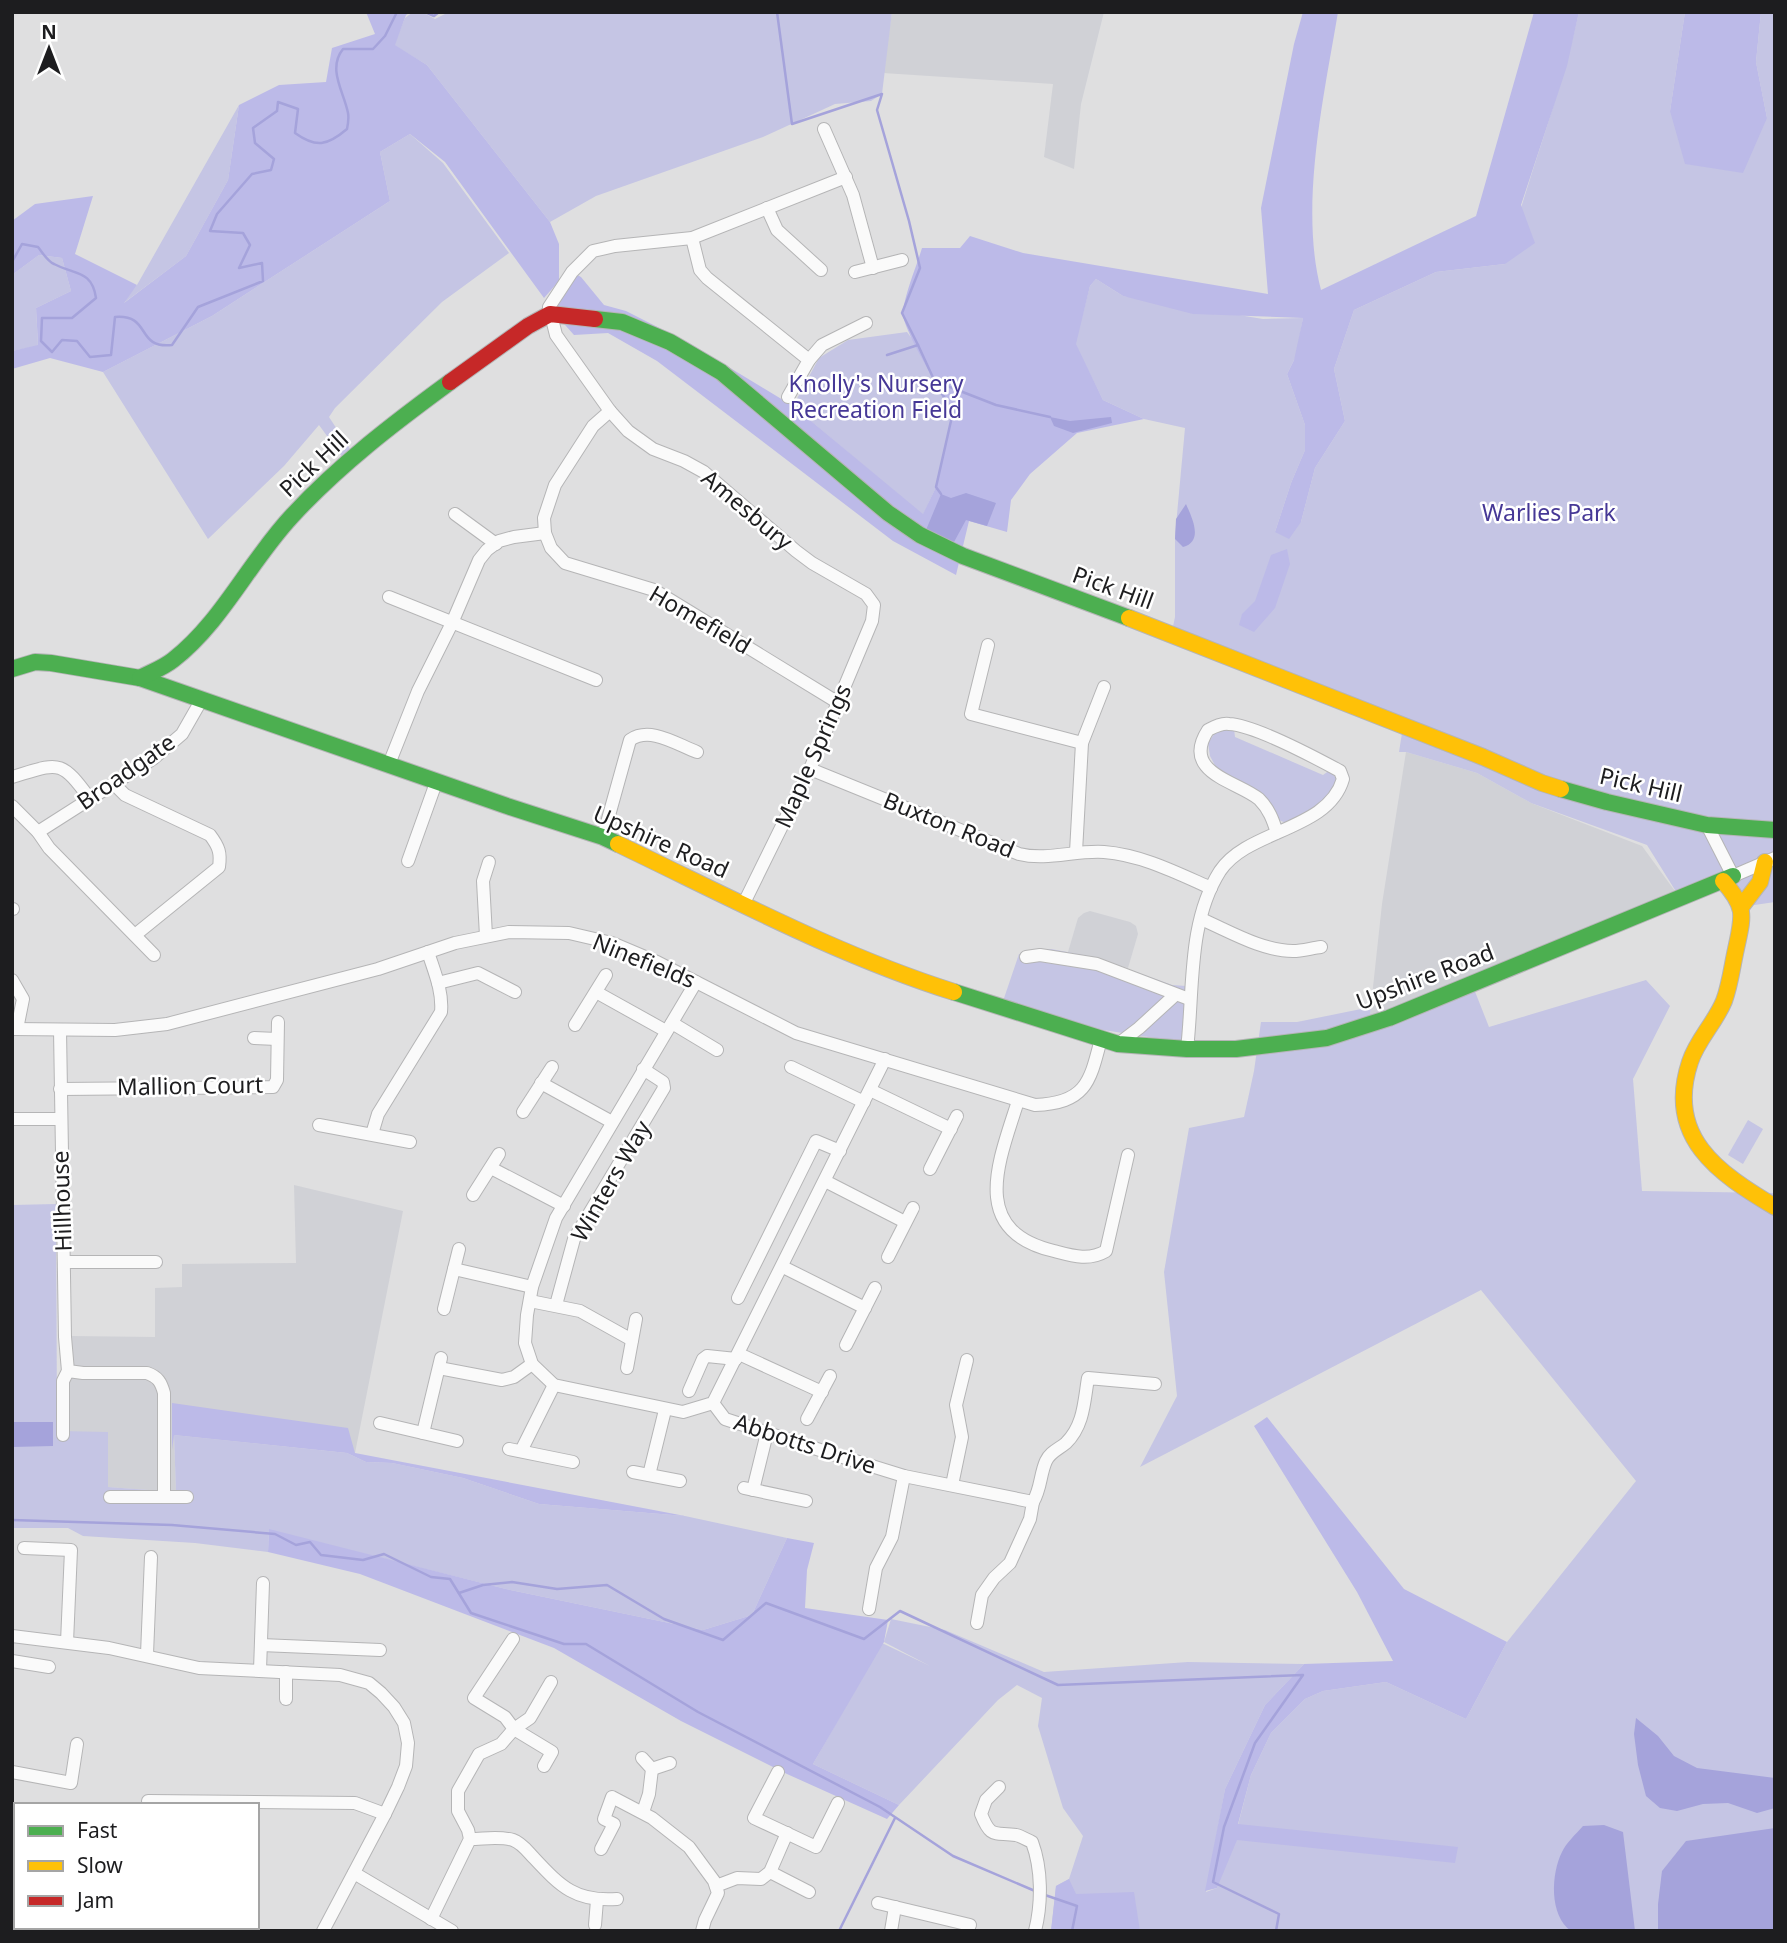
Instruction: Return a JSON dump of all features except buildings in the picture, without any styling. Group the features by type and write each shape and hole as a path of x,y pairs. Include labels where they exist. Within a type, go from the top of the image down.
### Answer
{"street":[{"path":"824,129 853,195 873,268"},
{"path":"550,311 572,272 593,251 615,246 665,244 692,238 846,177"},
{"path":"767,208 777,230 821,270"},
{"path":"692,238 700,270 809,360"},
{"path":"855,272 902,260"},
{"name":"Amesbury","path":"550,311 556,335 610,411 628,431 653,449 704,472 796,551 866,594 874,605"},
{"name":"Pick Hill","path":"140,678 172,662 195,641 290,518 338,469 419,405 550,311 622,322 670,342 721,372 888,513 920,535 963,556 1192,642 1542,783 1607,802 1707,825 1775,830"},
{"path":"788,397 809,360 822,345 866,323"},
{"path":"389,764 418,691 452,623 479,560 495,544 514,537 545,533 544,518 555,485 593,426 610,411"},
{"path":"455,514 495,544"},
{"name":"Homefield","path":"545,533 551,548 565,563 654,590 837,702"},
{"path":"389,597 596,680"},
{"name":"Maple Springs","path":"743,905 810,769 872,621 874,605"},
{"path":"988,645 971,714 1082,743"},
{"name":"Upshire Road","path":"12,669 35,662 51,663 140,678 202,699 603,836 834,948 907,977 1118,1044 1236,1049 1327,1038 1389,1018 1728,878"},
{"path":"1076,852 1082,743 1104,687"},
{"name":"Broadgate","path":"37,832 154,758 182,734 202,699"},
{"path":"1187,1049 1190,980 1201,919 1211,888 1221,869 1257,841 1277,833 1307,818 1326,805 1341,786 1343,779 1340,771 1249,729 1226,723 1208,730 1201,749 1207,767 1222,780 1252,794 1262,802 1272,816 1277,833"},
{"path":"603,836 630,740 636,735 651,734 697,752"},
{"path":"12,777 47,767 63,768 73,775 90,799"},
{"name":"Buxton Road","path":"810,769 1019,854 1035,858 1076,852 1102,852 1143,859 1211,888"},
{"path":"408,861 437,780"},
{"path":"114,784 125,795 210,835 218,845 221,855 219,867 135,935"},
{"path":"12,806 49,848 154,954"},
{"name":"Pick Hill","path":"1707,825 1728,878"},
{"path":"1770,860 1728,878 1741,907 1739,934 1725,998 1690,1060 1683,1097 1691,1138 1704,1157 1744,1190 1775,1207"},
{"path":"1741,907 1760,882 1770,860"},
{"path":"485,936 484,881 489,862"},
{"path":"1201,919 1248,940 1279,949 1293,951 1321,947"},
{"name":"Ninefields","path":"15,1029 116,1030 167,1024 378,970 485,936 533,931 569,933 612,943 657,962 796,1033 1018,1101 1045,1105 1065,1100 1082,1091 1092,1074 1101,1039"},
{"path":"372,1134 378,1114 441,1012 438,983 428,952"},
{"path":"1026,957 1040,955 1097,964 1189,999"},
{"path":"438,983 478,973 515,992"},
{"path":"575,1025 607,975"},
{"path":"12,980 23,999 15,1029"},
{"name":"Winters Way","path":"532,1364 525,1343 532,1287 556,1217 696,982"},
{"path":"596,992 717,1050"},
{"path":"1118,1044 1175,995"},
{"name":"Mallion Court","path":"60,1089 273,1087 277,1080 278,1022"},
{"name":"Hillhouse","path":"60,1030 65,1337 68,1371 63,1381 63,1434"},
{"name":"Mallion Court","path":"254,1038 277,1039"},
{"path":"422,1433 440,1363 502,1380 514,1377 532,1364 554,1385 665,1410 683,1412 713,1403 885,1059"},
{"path":"523,1112 552,1067"},
{"path":"791,1067 951,1129"},
{"name":"Winters Way","path":"556,1305 574,1239 664,1088 663,1082 643,1069"},
{"path":"541,1083 612,1122"},
{"path":"1018,1101 999,1160 996,1194 999,1207 1014,1234 1036,1247 1089,1258 1106,1251 1128,1155"},
{"path":"930,1169 957,1116"},
{"path":"12,1119 60,1119"},
{"path":"319,1125 410,1142"},
{"path":"738,1298 816,1141 840,1151"},
{"path":"474,1195 499,1154"},
{"path":"491,1168 564,1206"},
{"path":"825,1181 905,1222"},
{"path":"888,1257 914,1208"},
{"path":"444,1309 459,1249"},
{"path":"64,1262 156,1262"},
{"path":"783,1267 865,1308"},
{"path":"454,1269 532,1287"},
{"path":"745,1285 767,1297"},
{"path":"846,1345 875,1288"},
{"path":"530,1301 580,1311 632,1340"},
{"path":"627,1368 636,1319"},
{"path":"689,1391 703,1359 707,1356 738,1357 822,1392"},
{"path":"952,1485 962,1437 956,1405 967,1360"},
{"path":"68,1371 147,1373 162,1384 164,1497"},
{"path":"807,1419 830,1376"},
{"path":"977,1623 982,1594 1010,1563 1030,1519 1044,1464 1050,1454 1064,1445 1077,1431 1088,1378 1155,1384"},
{"path":"554,1385 515,1450 573,1462"},
{"name":"Abbotts Drive","path":"713,1403 725,1419 904,1476 1033,1502"},
{"path":"649,1475 665,1410"},
{"path":"380,1423 457,1441"},
{"path":"766,1433 749,1489 806,1501"},
{"path":"633,1472 680,1481"},
{"name":"Abbotts Drive","path":"869,1609 876,1568 892,1537 904,1476"},
{"path":"110,1497 187,1497"},
{"path":"24,1548 71,1550 67,1642"},
{"path":"147,1654 151,1557"},
{"path":"260,1670 263,1583"},
{"path":"12,1636 147,1654 199,1668 340,1675 369,1683 394,1707 404,1723 408,1743 402,1777 323,1931"},
{"path":"513,1639 474,1698 552,1752 544,1766"},
{"path":"261,1645 380,1650"},
{"path":"12,1661 49,1667"},
{"path":"286,1672 286,1699"},
{"path":"431,1919 470,1839 458,1811 458,1791 479,1754 501,1744 514,1728 530,1718 551,1682"},
{"path":"12,1772 71,1783 77,1744"},
{"path":"642,1758 652,1769 649,1794 643,1812"},
{"path":"652,1769 670,1763"},
{"path":"778,1772 754,1818 816,1847 838,1803"},
{"path":"999,1787 986,1800 981,1814 987,1827 999,1836 1018,1835 1032,1842 1037,1857 1039,1885 1035,1931"},
{"path":"601,1849 614,1824 604,1819 612,1797 643,1812 689,1847 716,1886 717,1899 702,1931"},
{"path":"148,1801 355,1803 385,1814"},
{"path":"716,1886 737,1878 761,1879 770,1872 787,1833"},
{"path":"470,1839 513,1840 564,1888 597,1900 617,1899"},
{"path":"770,1872 808,1892"},
{"path":"354,1873 452,1931"},
{"path":"595,1925 597,1900"},
{"path":"878,1903 952,1926 970,1925"},
{"path":"891,1931 895,1907"}],"shaded area":[{"path":"366,12 411,12 406,15 395,45 427,65 550,222 559,244 559,281 544,298 445,162 410,134 380,152 390,201 212,316 103,372 50,358 12,369 12,351 38,345 36,308 71,291 62,258 39,255 12,275 12,221 35,204 93,196 75,254 137,285 124,303 186,256 228,180 239,105 279,85 326,82 332,48 375,34"},
{"path":"892,12 1104,12 1081,104 1074,169 1044,157 1053,84 883,73"},
{"path":"1303,12 1338,12 1321,115 1313,188 1312,223 1321,290 1476,216 1534,12 1579,12 1567,66 1521,205 1535,243 1505,264 1436,272 1354,310 1334,369 1345,421 1315,468 1301,522 1289,539 1275,532 1305,450 1305,425 1287,374 1294,360 1303,318 1193,314 1123,296 1096,279 1090,286 1076,344 1103,400 1144,419 1077,433 1030,474 1011,500 1007,532 969,521 956,575 893,541 657,361 608,333 574,335 549,307 572,272 581,277 604,305 626,311 689,343 793,406 923,514 936,487 953,412 915,345 904,319 906,295 922,248 960,248 970,236 1023,253 1268,294 1261,208"},
{"path":"1685,12 1761,12 1756,62 1767,118 1743,173 1685,164 1670,111"},
{"path":"1050,417 1070,421 1111,417 1112,423 1073,433 1054,426"},
{"path":"966,493 996,503 987,526 966,520 954,542 926,530 941,494 951,498"},
{"path":"1186,504 1195,534 1193,540 1183,547 1175,539 1176,519"},
{"path":"1287,549 1290,564 1275,608 1254,632 1239,625 1242,614 1255,601 1271,555"},
{"path":"1406,752 1477,773 1531,803 1642,846 1680,898 1369,1024 1382,904"},
{"path":"1090,911 1136,926 1138,934 1128,968 1068,952 1078,918"},
{"path":"294,1185 403,1211 355,1453 174,1435 176,1492 107,1487 108,1432 68,1432 71,1336 155,1337 155,1288 182,1287 182,1264 296,1263"},
{"path":"172,1403 348,1428 355,1453 685,1516 539,1504 463,1478 392,1463 366,1462 347,1453 174,1435 172,1450"},
{"path":"1267,1417 1404,1589 1507,1642 1466,1719 1386,1682 1323,1691 1305,1699 1271,1733 1251,1775 1238,1824 1458,1847 1455,1863 1237,1840 1217,1888 1205,1891 1225,1789 1265,1705 1304,1664 1393,1661 1357,1592 1254,1426"},
{"path":"12,1422 53,1422 53,1446 12,1447"},
{"path":"269,1529 506,1589 703,1630 752,1615 787,1538 814,1543 807,1570 805,1608 888,1620 884,1642 813,1764 899,1805 887,1819 787,1774 681,1721 554,1648 360,1574 268,1552"},
{"path":"1636,1718 1658,1736 1674,1756 1697,1768 1775,1778 1775,1808 1757,1813 1728,1803 1703,1804 1677,1811 1660,1808 1646,1796 1634,1734"},
{"path":"1604,1825 1623,1832 1635,1931 1571,1931 1564,1924 1556,1905 1554,1882 1558,1861 1566,1845 1583,1826"},
{"path":"1775,1828 1775,1931 1658,1931 1662,1871 1686,1841"},
{"path":"1069,1879 1076,1894 1134,1892 1140,1931 1051,1931 1056,1886"}],"green space":[{"path":"413,12 422,12 435,19 449,12 892,12 882,94 871,101 835,104 763,137 596,196 550,222 427,65 394,45 405,18"},
{"name":"Warlies Park","path":"1579,12 1685,12 1670,111 1767,118 1756,62 1761,12 1775,12 1775,902 1741,907 1722,881 1680,898 1647,845 1531,803 1477,773 1399,752 1402,733 1171,636 1175,617 1175,536 1185,428 1144,419 1103,400 1075,344 1090,286 1096,279 1123,296 1263,319 1303,318 1296,356 1287,374 1305,425 1305,450 1275,532 1301,522 1315,468 1345,421 1334,369 1354,310 1436,272 1505,264 1563,76"},
{"path":"239,105 228,180 186,256 121,305 137,285"},
{"path":"410,134 443,163 509,253 442,302 335,408 329,417 350,449 343,458 319,425 284,466 208,539 103,372 212,316 390,201 380,152"},
{"path":"39,255 62,258 71,291 36,308 38,346 12,351 12,275"},
{"name":"Knolly's Nursery Recreation Field","path":"907,332 953,412 936,487 923,515 793,406 819,358 848,340"},
{"path":"1234,729 1235,737 1323,775 1330,770 1338,781 1324,803 1288,824 1279,820 1218,771 1210,756 1208,743 1217,730"},
{"path":"1051,949 1094,957 1172,985 1186,986 1187,1043 1097,1029 1001,1007 1019,954"},
{"path":"1646,980 1670,1006 1633,1079 1642,1191 1775,1193 1775,1931 1051,1931 1056,1886 1069,1879 1083,1836 1063,1808 1038,1726 1042,1698 1017,1685 998,1700 899,1805 813,1764 882,1643 930,1666 884,1642 891,1619 945,1630 1044,1672 1188,1662 1304,1664 1265,1705 1225,1789 1206,1892 1217,1888 1251,1775 1271,1733 1305,1699 1323,1691 1386,1682 1466,1719 1507,1642 1636,1481 1481,1290 1140,1467 1177,1396 1164,1272 1189,1128 1244,1117 1261,1022 1297,1022 1371,1007 1369,1023 1472,984 1489,1027"},
{"path":"1748,1120 1763,1129 1743,1164 1728,1155"},
{"path":"56,1204 57,1422 59,1431 108,1432 108,1487 176,1492 174,1435 347,1453 366,1462 392,1463 463,1478 539,1504 685,1516 787,1538 752,1615 703,1630 506,1589 269,1530 268,1552 195,1543 83,1536 68,1528 12,1528 12,1205"}],"waterway":[{"path":"12,262 22,244 38,247 52,263 91,282 96,298 72,318 42,318 41,341 52,352 62,340 77,341 90,357 111,355 115,317 134,321 153,342 172,345 198,307 263,281 262,263 239,268 250,245 243,233 210,231 217,214 252,174 271,170 274,159 255,143 253,128 277,111 278,102 298,109 295,133 309,141 327,142 347,129 348,113 336,73 338,57 343,49 373,49 385,36 397,12"},
{"path":"425,12 434,16 439,12"},
{"path":"777,12 792,124 882,94 877,110 920,268 902,313 918,345 887,355"},
{"path":"918,345 953,412 936,487 941,494"},
{"path":"937,382 996,405 1050,417"},
{"path":"12,1520 172,1525 275,1534 296,1545 310,1542 321,1555 363,1560 384,1554 431,1577 450,1579 471,1613 564,1644 586,1644 698,1712 880,1807 953,1856 1035,1891"},
{"path":"459,1593 483,1585 512,1582 557,1589 607,1585 664,1619 723,1640 766,1603 864,1639 900,1611 1058,1685 1303,1675 1255,1743 1224,1827 1213,1882 1279,1914 1276,1931"},
{"path":"839,1931 895,1818"},
{"path":"1045,1895 1077,1906 1072,1931"}],"traffic: fast":[{"path":"595,319 622,322 670,342 721,372 888,513 920,535 963,556 1129,618"},
{"path":"140,678 169,663 190,645 221,610 292,516 329,479 388,429 450,382"},
{"path":"12,669 35,662 51,663 140,678 618,844"},
{"path":"1561,789 1707,825 1775,830"},
{"path":"954,992 1118,1044 1236,1049 1327,1038 1389,1018 1733,876"}],"traffic: slow":[{"path":"1129,618 1561,789"},
{"path":"618,844 826,943 954,992"},
{"path":"1741,907 1760,882 1765,862"},
{"path":"1723,881 1740,906 1740,928 1724,1001 1690,1062 1684,1088 1685,1112 1691,1132 1716,1166 1775,1207"}],"traffic: jam":[{"path":"450,382 528,326 550,314 595,319"}]}
